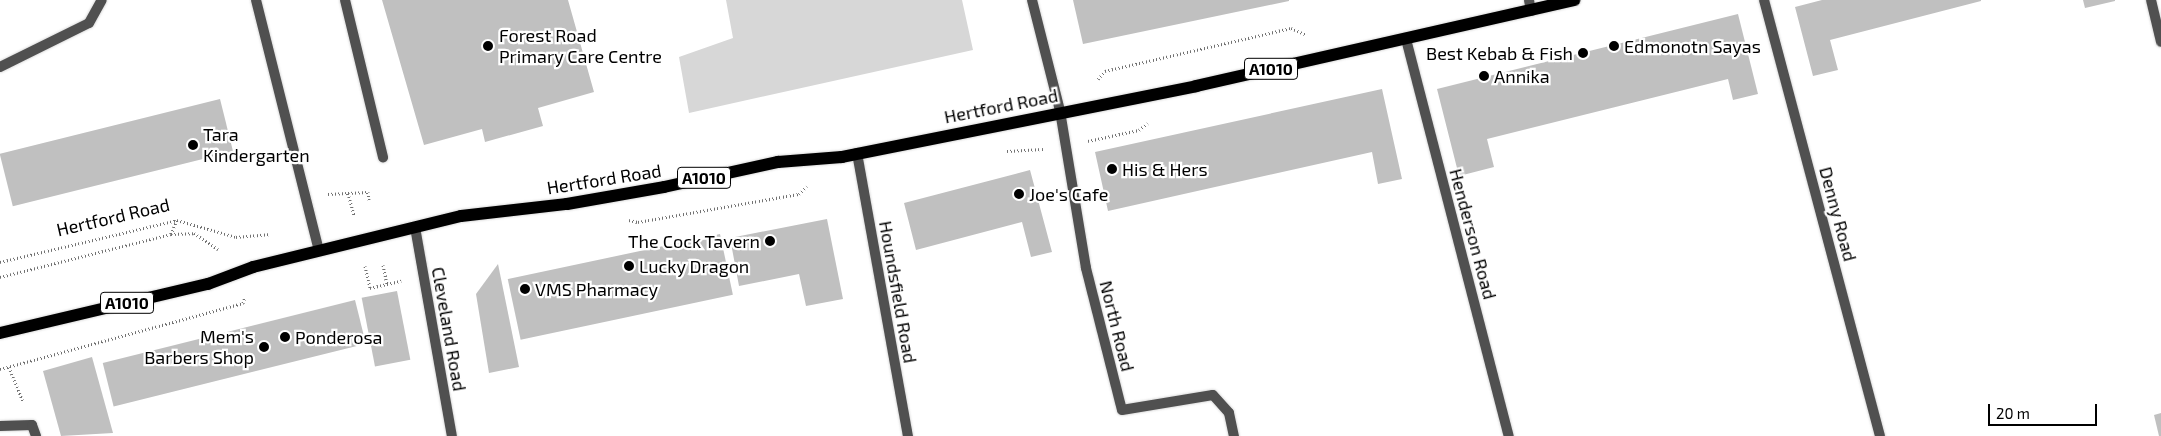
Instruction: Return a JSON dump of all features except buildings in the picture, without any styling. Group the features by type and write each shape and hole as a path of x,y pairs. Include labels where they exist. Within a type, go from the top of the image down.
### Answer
{"main road":[{"name":"Hertford Road","path":"0,333 208,284 253,267 461,216 567,204 664,188 778,162 857,153 1066,110 1196,86 1406,39 1530,5 1574,0"}],"street":[{"path":"0,66 89,23 102,0"},
{"path":"256,0 319,250"},
{"path":"345,0 383,157"},
{"path":"1032,0 1066,110"},
{"name":"Denny Road","path":"1764,0 1880,436"},
{"path":"2150,0 2161,42"},
{"name":"Henderson Road","path":"1406,39 1509,436"},
{"name":"North Road","path":"1066,110 1086,268 1122,410 1213,395 1229,413 1234,436"},
{"name":"Houndsfield Road","path":"857,153 908,436"},
{"name":"Cleveland Road","path":"415,227 452,436"},
{"path":"0,426 32,425 36,436"}],"path":[{"name":"Hertford Road","path":"1066,110 1105,71 1291,28 1346,52"},
{"path":"348,193 368,192 370,200"},
{"name":"Hertford Road","path":"0,262 177,220 236,237 276,234"},
{"path":"171,234 177,220"},
{"path":"0,277 171,234 194,233 218,249"},
{"path":"383,265 387,284"},
{"path":"0,369 243,303 253,267"},
{"path":"366,271 370,288 404,280"},
{"path":"9,366 32,425"}],"shaded area":[{"path":"726,0 962,0 973,50 689,113 679,57 733,38"}],"place":[{"name":"Forest Road Primary Care Centre","path":"488,46"},
{"name":"Edmonotn Sayas","path":"1614,46"},
{"name":"Best Kebab & Fish","path":"1583,53"},
{"name":"Annika","path":"1484,76"},
{"name":"Tara Kindergarten","path":"193,145"},
{"name":"His & Hers","path":"1112,169"},
{"name":"Joe's Cafe","path":"1019,194"},
{"name":"The Cock Tavern","path":"770,241"},
{"name":"Lucky Dragon","path":"629,266"},
{"name":"VMS Pharmacy","path":"525,289"},
{"name":"Ponderosa","path":"285,337"},
{"name":"Mem's Barbers Shop","path":"264,347"}]}
